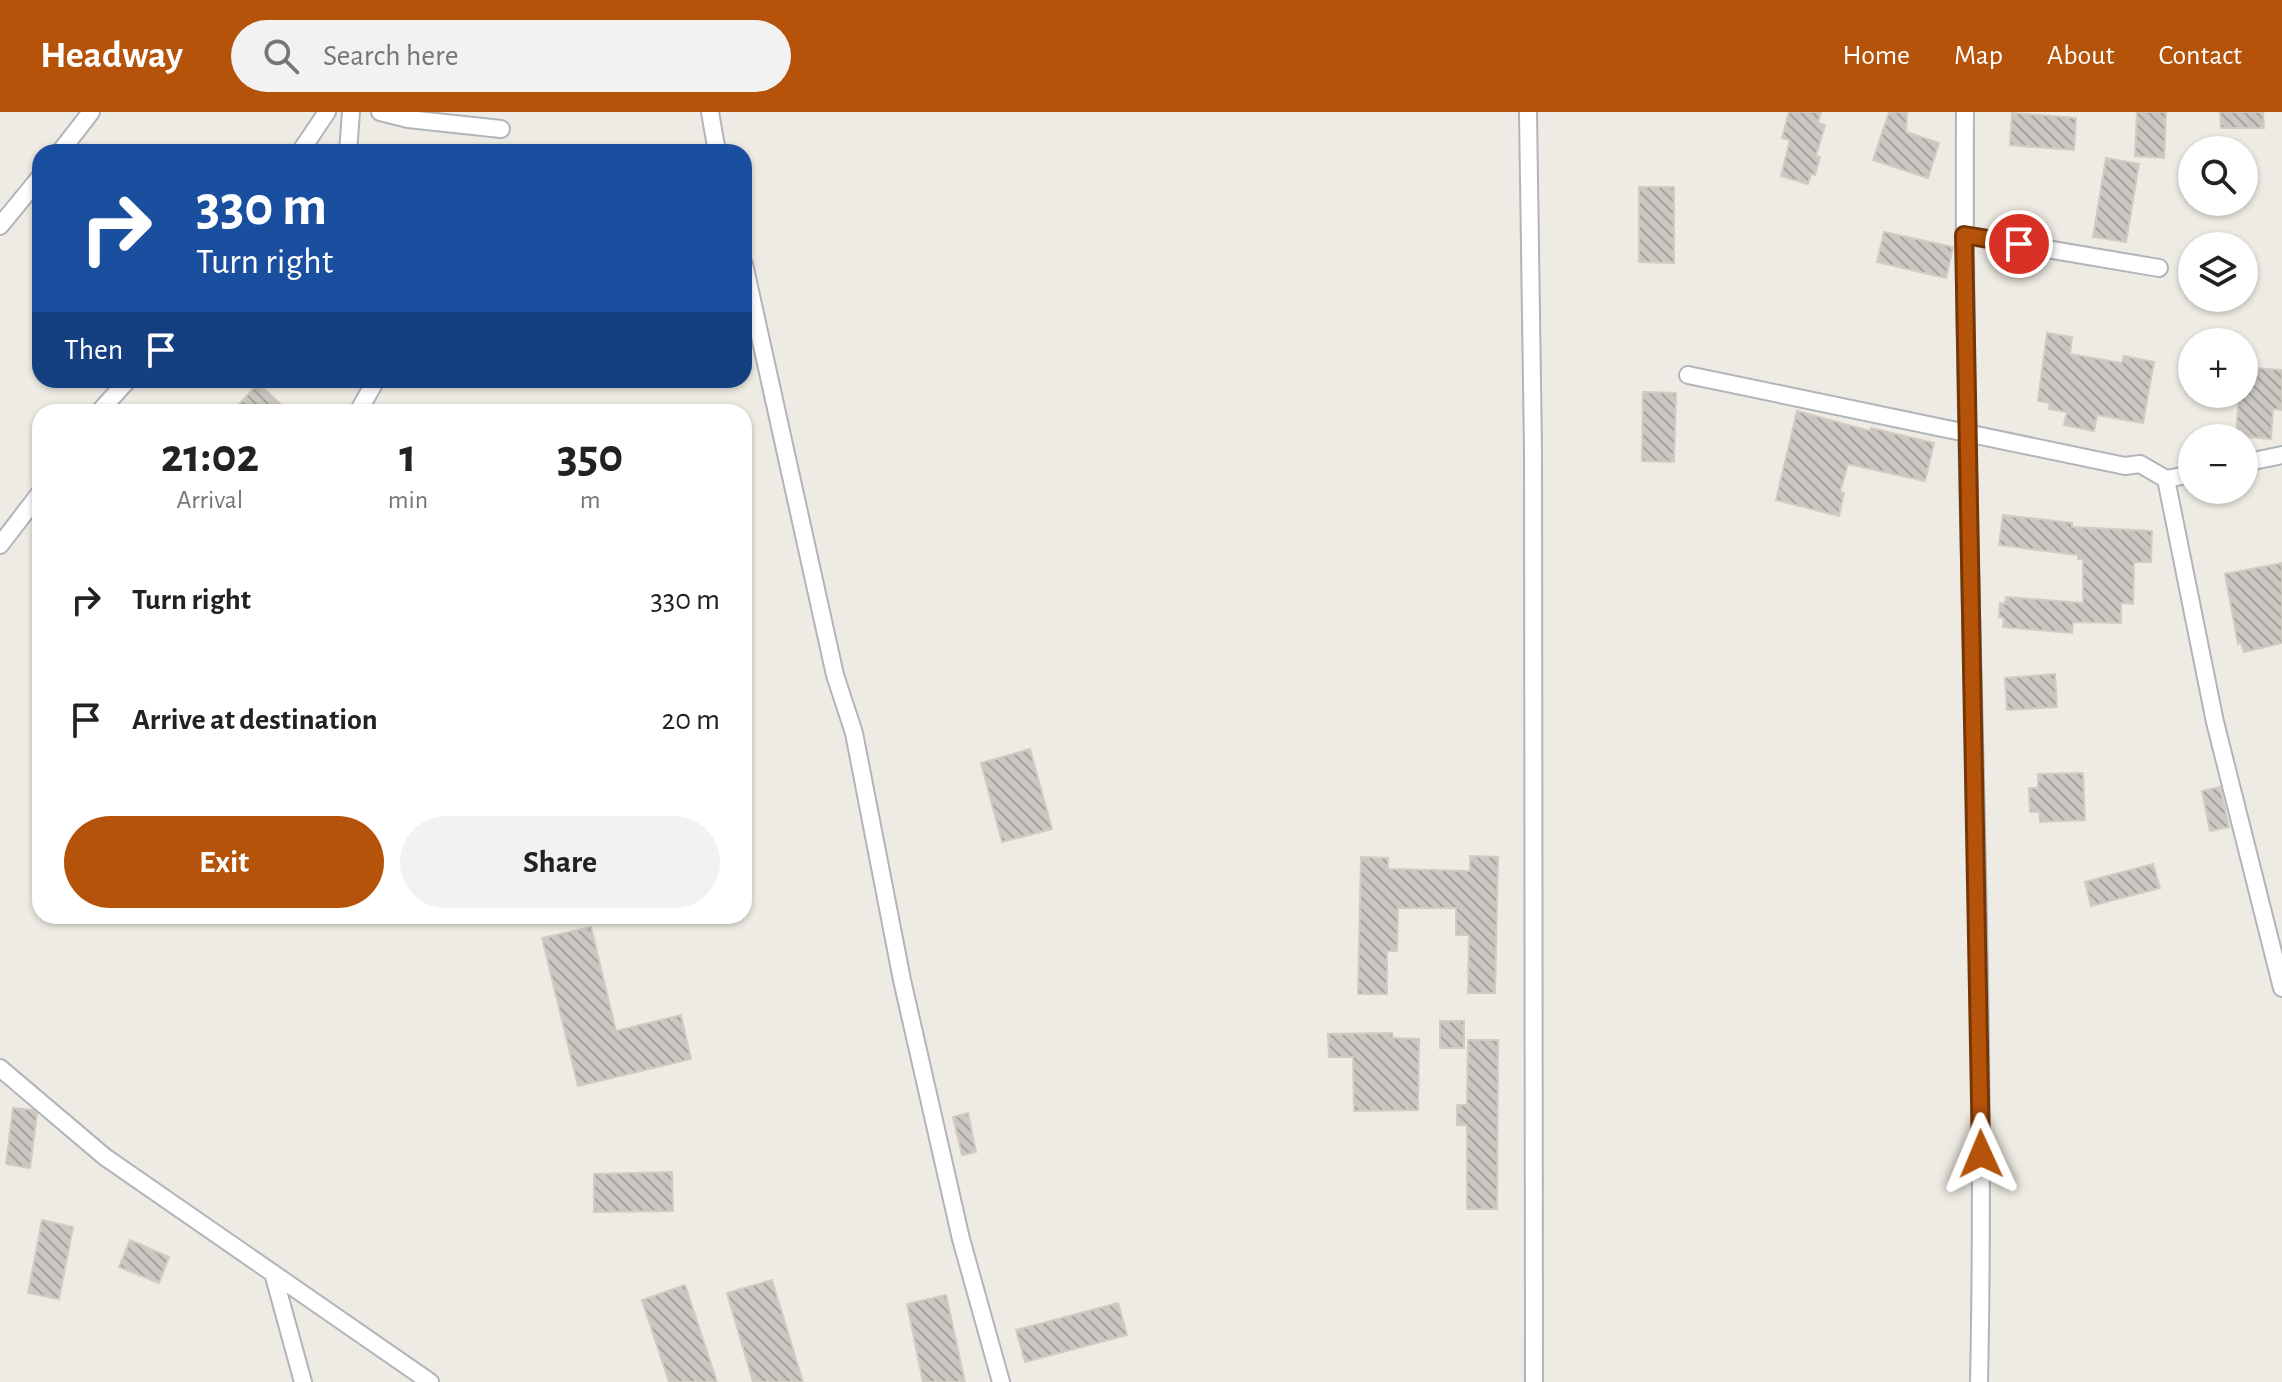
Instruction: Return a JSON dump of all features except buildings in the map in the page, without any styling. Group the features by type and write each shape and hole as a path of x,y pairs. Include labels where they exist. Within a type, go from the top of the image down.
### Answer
{"street":[{"path":"66,144 91,112"},
{"path":"305,144 327,112"},
{"path":"349,144 351,112"},
{"path":"380,112 408,119 501,129"},
{"path":"710,112 716,144"},
{"path":"1528,112 1533,450 1534,1382"},
{"path":"1965,112 1967,433 1983,1217 1979,1382"},
{"path":"0,226 32,187"},
{"path":"1964,235 2159,268"},
{"path":"752,300 835,675 854,733 902,980 961,1239 1001,1382"},
{"path":"1688,375 2125,466 2140,464 2166,479 2178,477"},
{"path":"106,404 121,388"},
{"path":"2258,460 2282,455"},
{"path":"2166,479 2215,722 2282,988"},
{"path":"0,545 32,503"},
{"path":"0,1068 105,1157 430,1382"},
{"path":"273,1273 303,1382"}],"route":[{"path":"1981,1154 1964,235 2019,244"}]}
